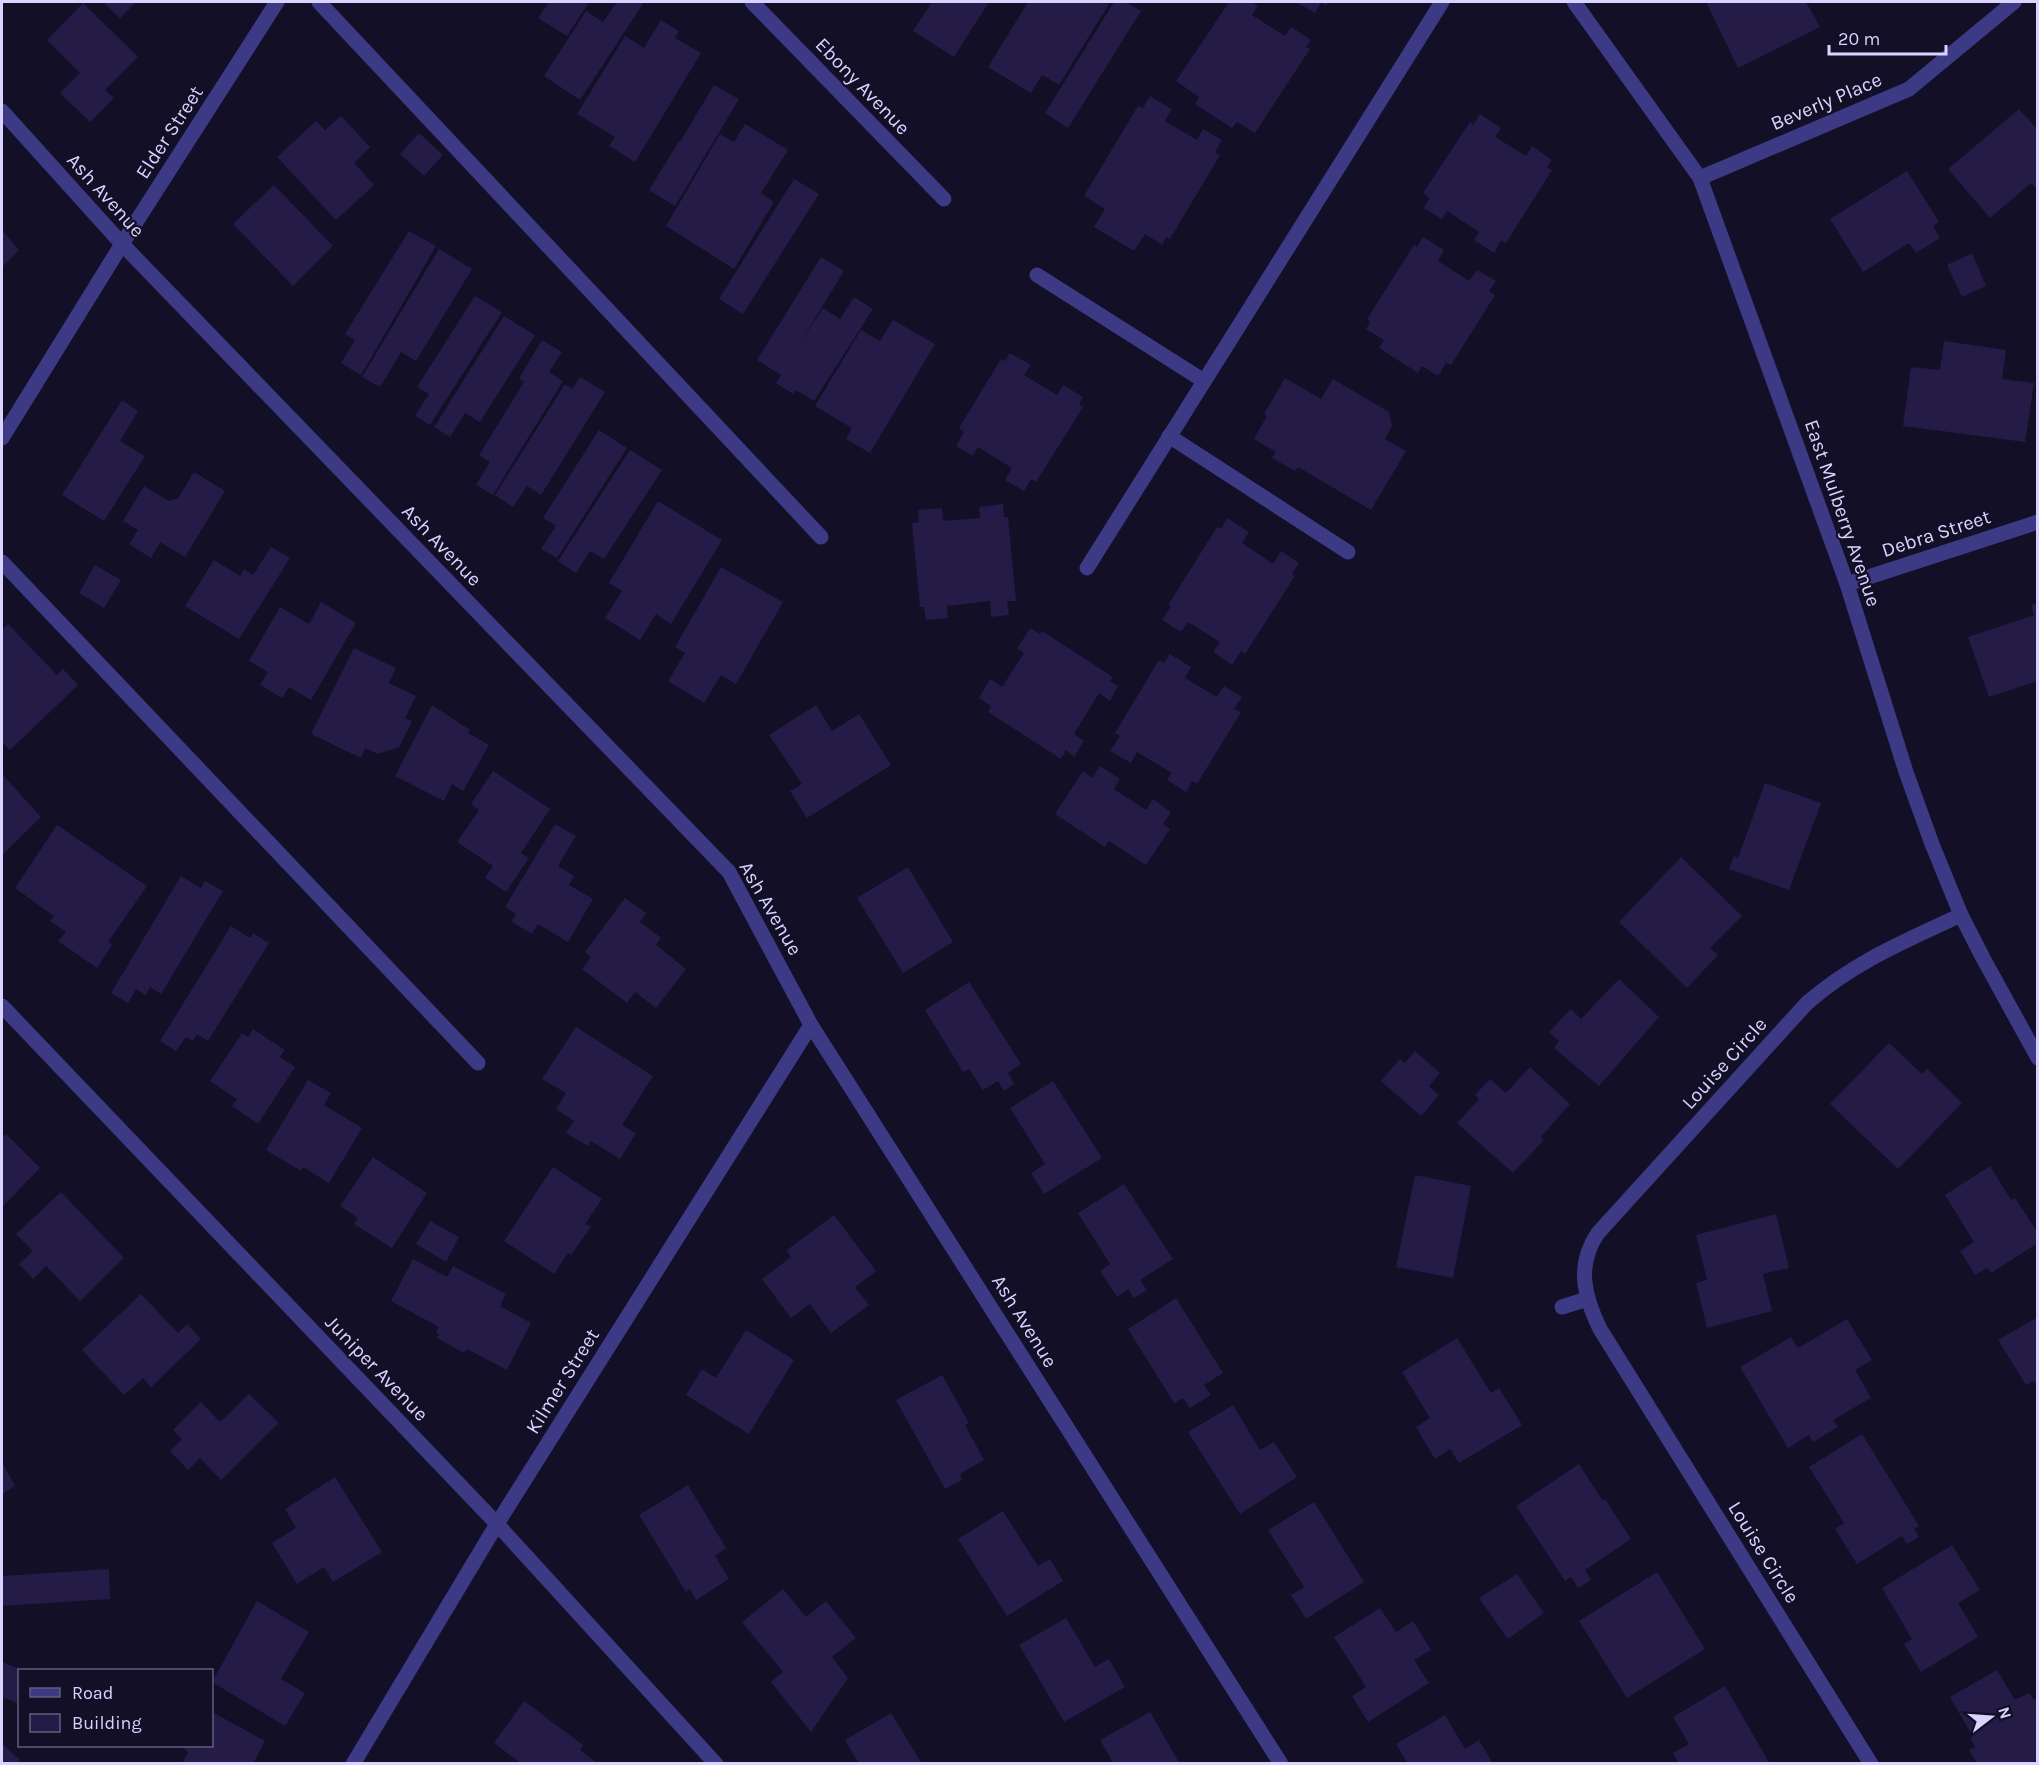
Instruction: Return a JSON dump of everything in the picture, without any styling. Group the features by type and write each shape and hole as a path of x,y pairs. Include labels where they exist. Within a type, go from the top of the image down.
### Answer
{"street":[{"name":"Elder Street","path":"2,438 122,244 277,2"},
{"path":"319,2 821,537"},
{"name":"Ebony Avenue","path":"752,2 944,199"},
{"path":"1087,568 1442,2"},
{"name":"East Mulberry Avenue","path":"1574,2 1700,178 1847,584 1905,772 1932,844 1961,915 2037,1058"},
{"name":"Beverly Place","path":"1700,178 1909,89 2014,2"},
{"name":"Ash Avenue","path":"2,111 122,244 729,872 812,1025 1281,1764"},
{"path":"1037,275 1204,381"},
{"path":"1169,436 1348,552"},
{"name":"Debra Street","path":"1847,584 2037,522"},
{"path":"2,561 478,1063"},
{"name":"Louise Circle","path":"1871,1764 1600,1329 1587,1299 1584,1284 1586,1257 1598,1233 1807,1003 1841,975 1862,962 1961,915"},
{"name":"Juniper Avenue","path":"2,1006 497,1524 716,1764"},
{"name":"Kilmer Street","path":"353,1764 497,1524 812,1025"},
{"path":"1562,1307 1587,1299"}],"building":[{"path":"103,2 136,2 120,18"},
{"path":"549,2 589,2 567,36 538,18"},
{"path":"617,2 644,2 580,100 544,76 586,11 603,22"},
{"path":"932,2 989,2 954,57 913,31"},
{"path":"1028,2 1105,2 1109,4 1059,85 1042,75 1031,93 988,67"},
{"path":"1114,2 1126,2 1141,11 1068,128 1045,113"},
{"path":"1229,2 1252,2 1258,6 1252,15 1285,36 1291,27 1311,40 1306,47 1310,49 1255,133 1237,122 1232,128 1195,104 1199,97 1176,81"},
{"path":"1296,2 1321,2 1315,13"},
{"path":"1706,2 1806,2 1820,27 1738,68"},
{"path":"83,3 138,57 105,90 114,98 90,122 60,93 80,73 47,40"},
{"path":"661,20 679,31 675,38 701,53 635,162 609,146 615,137 577,114 625,36 644,48"},
{"path":"714,85 739,99 675,206 649,190"},
{"path":"1150,96 1172,109 1165,121 1197,140 1203,129 1222,140 1215,152 1220,155 1170,239 1166,237 1162,245 1145,234 1134,251 1094,227 1105,209 1084,196 1138,106 1143,108"},
{"path":"2019,109 2038,130 2038,190 2031,183 1990,218 1948,169"},
{"path":"1480,114 1501,128 1495,137 1526,156 1532,146 1552,160 1547,167 1552,170 1506,243 1501,240 1494,253 1474,240 1479,232 1447,211 1442,219 1423,208 1430,198 1423,193 1470,122 1473,125"},
{"path":"341,116 370,147 354,163 374,185 336,220 277,157 316,121 325,130"},
{"path":"745,124 788,150 761,193 774,202 734,269 666,226 720,134 734,142"},
{"path":"419,133 443,155 424,176 400,154"},
{"path":"1907,171 1939,222 1933,226 1940,238 1916,253 1909,243 1863,272 1830,219"},
{"path":"794,179 819,194 743,314 719,299"},
{"path":"274,185 333,246 293,286 233,224"},
{"path":"2,230 19,250 2,267"},
{"path":"409,231 436,246 361,375 341,363 355,340 345,334"},
{"path":"1423,237 1444,250 1438,261 1469,281 1477,270 1496,281 1489,291 1495,295 1451,365 1446,363 1438,376 1422,366 1418,373 1379,348 1384,340 1366,329 1370,322 1367,319 1414,245 1417,247"},
{"path":"439,249 472,269 416,361 401,352 380,387 362,377"},
{"path":"1972,253 1986,286 1962,297 1947,265"},
{"path":"821,257 844,271 800,343 823,308 840,319 854,297 873,309 814,401 796,390 793,394 776,383 781,375 757,360"},
{"path":"475,296 502,312 430,425 415,416 429,394 417,387"},
{"path":"504,316 535,335 480,422 465,413 450,437 434,427"},
{"path":"893,320 935,344 870,453 846,439 852,428 815,406 861,330 880,341"},
{"path":"542,340 562,352 549,372 563,381 493,495 476,485 490,462 479,455 524,382 519,378"},
{"path":"1944,341 2006,350 2002,379 2034,383 2025,442 1903,426 1911,367 1940,370"},
{"path":"1010,353 1031,365 1024,375 1057,395 1063,385 1083,397 1079,405 1083,407 1036,482 1031,479 1024,491 1005,480 1012,468 978,447 973,456 956,446 964,432 959,428 1001,359 1005,361"},
{"path":"580,377 605,392 541,495 527,486 513,507 495,495 565,384 572,389"},
{"path":"1285,378 1321,399 1333,379 1389,412 1392,426 1385,439 1406,451 1371,510 1298,467 1295,471 1272,458 1276,452 1254,439 1267,416 1264,414"},
{"path":"122,400 138,411 120,441 145,456 104,521 62,495"},
{"path":"599,430 627,448 557,558 541,549 556,526 543,518"},
{"path":"630,450 662,470 604,559 590,551 576,573 558,561"},
{"path":"194,472 225,491 185,557 160,542 151,558 129,544 138,530 123,521 144,486 169,501 178,498"},
{"path":"658,501 722,540 671,624 656,614 640,640 605,618 622,591 609,583"},
{"path":"1003,504 1004,517 1008,517 1016,601 1007,601 1009,615 991,617 990,601 947,606 948,618 926,620 924,607 920,607 912,523 919,522 918,510 942,508 943,521 980,518 979,507"},
{"path":"1227,518 1249,532 1242,543 1273,564 1281,551 1299,563 1292,574 1295,576 1245,654 1241,651 1232,665 1213,652 1220,642 1188,622 1181,632 1162,620 1171,606 1168,605 1217,527 1221,529"},
{"path":"271,547 290,558 239,639 185,606 214,560 240,576 244,569 253,575"},
{"path":"95,565 121,580 104,608 79,593"},
{"path":"721,567 783,602 736,684 721,675 704,703 668,681 685,653 675,647"},
{"path":"321,602 356,623 311,700 289,687 282,698 260,685 268,672 249,661 280,607 309,624"},
{"path":"2038,603 2038,681 1989,697 1968,637 2034,615 2031,605"},
{"path":"8,624 57,675 63,669 78,685 10,750 2,742 2,630"},
{"path":"1030,628 1040,634 1042,631 1113,677 1110,681 1118,686 1110,701 1099,693 1074,734 1084,741 1074,757 1066,750 1061,759 988,712 991,706 979,698 990,679 1002,687 1024,653 1017,649"},
{"path":"354,648 396,668 389,683 416,696 405,718 412,721 399,747 378,754 365,748 361,758 311,734"},
{"path":"1170,654 1191,667 1185,678 1217,697 1224,686 1242,697 1234,709 1241,712 1197,784 1192,781 1186,792 1167,780 1172,773 1137,752 1131,763 1110,751 1120,736 1115,733 1159,660 1164,663"},
{"path":"432,705 470,730 468,733 489,745 463,791 452,784 444,801 395,776"},
{"path":"816,705 832,731 859,714 891,765 807,818 790,791 802,784 769,735"},
{"path":"1100,766 1120,779 1114,789 1146,810 1153,799 1171,812 1163,824 1170,829 1146,865 1109,841 1105,847 1055,814 1083,771 1092,778"},
{"path":"493,771 550,809 521,853 529,858 506,892 485,878 493,866 457,842 479,810 471,804"},
{"path":"2,774 41,817 2,855"},
{"path":"1765,783 1821,803 1789,890 1729,869 1734,856 1738,858"},
{"path":"555,824 576,836 558,866 574,876 569,885 593,899 568,942 538,924 532,934 512,922 516,914 505,907"},
{"path":"57,825 147,886 108,942 112,945 97,968 58,941 66,932 50,921 54,916 15,888"},
{"path":"1681,857 1742,916 1710,948 1718,955 1687,988 1619,922"},
{"path":"908,867 953,942 903,973 857,898"},
{"path":"181,876 201,888 205,881 223,891 161,994 150,987 146,995 136,989 128,1003 111,993"},
{"path":"625,898 646,913 640,922 661,938 656,945 686,969 656,1008 635,992 627,1003 582,969 591,957 585,952"},
{"path":"231,926 250,938 253,933 269,943 208,1041 197,1034 193,1041 186,1037 176,1051 160,1041"},
{"path":"1619,979 1659,1017 1599,1086 1554,1048 1559,1041 1549,1032 1571,1009 1581,1019"},
{"path":"969,982 1021,1064 1008,1073 1014,1084 1004,1091 998,1081 983,1090 969,1069 963,1072 925,1010"},
{"path":"576,1027 653,1076 622,1125 636,1133 620,1159 591,1141 588,1146 566,1133 574,1121 556,1109 566,1093 542,1079"},
{"path":"253,1029 285,1050 280,1057 295,1067 258,1124 232,1106 237,1099 210,1081 242,1033 248,1037"},
{"path":"1889,1043 1922,1074 1927,1069 1962,1103 1898,1169 1830,1104"},
{"path":"1415,1051 1440,1073 1429,1086 1439,1095 1421,1116 1381,1081 1400,1059 1405,1063"},
{"path":"1530,1067 1570,1104 1541,1137 1544,1140 1513,1173 1457,1123 1479,1099 1475,1095 1490,1079 1506,1093"},
{"path":"308,1080 331,1093 324,1105 362,1128 329,1183 303,1167 301,1171 266,1150"},
{"path":"1053,1081 1102,1158 1044,1194 1031,1173 1045,1164 1010,1108"},
{"path":"6,1134 40,1168 2,1207 2,1138"},
{"path":"373,1157 427,1193 392,1248 354,1224 358,1218 340,1206"},
{"path":"1990,1166 2011,1200 2015,1198 2038,1233 2038,1243 1991,1273 1987,1268 1975,1275 1960,1251 1974,1242 1945,1195"},
{"path":"553,1167 602,1199 585,1224 591,1227 571,1255 568,1253 554,1274 504,1241"},
{"path":"1415,1175 1471,1186 1453,1278 1396,1267"},
{"path":"1124,1184 1173,1259 1140,1280 1147,1290 1134,1298 1128,1289 1117,1297 1100,1271 1110,1264 1078,1213"},
{"path":"61,1192 124,1258 80,1301 46,1266 33,1279 19,1264 33,1251 16,1234"},
{"path":"1776,1214 1789,1268 1763,1274 1772,1311 1707,1328 1696,1283 1707,1280 1696,1235"},
{"path":"834,1215 876,1271 855,1287 869,1305 831,1333 810,1304 791,1318 762,1279 791,1257 787,1250"},
{"path":"430,1221 459,1237 446,1262 416,1244"},
{"path":"413,1259 447,1277 453,1266 506,1294 500,1306 531,1323 507,1370 467,1349 464,1353 437,1338 439,1334 436,1332 439,1327 391,1301"},
{"path":"141,1294 178,1333 187,1324 201,1339 151,1387 143,1378 124,1395 82,1350"},
{"path":"1176,1298 1223,1373 1204,1385 1211,1395 1190,1408 1183,1398 1174,1403 1128,1329"},
{"path":"2038,1317 2038,1387 2034,1381 2026,1385 1998,1340"},
{"path":"1847,1319 1872,1360 1855,1370 1871,1398 1833,1420 1838,1427 1813,1442 1809,1435 1788,1448 1740,1367 1791,1337 1798,1348"},
{"path":"746,1330 794,1360 749,1434 686,1395 702,1369 716,1378"},
{"path":"1457,1338 1491,1393 1499,1388 1522,1425 1459,1463 1450,1449 1435,1459 1416,1427 1430,1418 1402,1372"},
{"path":"942,1375 969,1423 965,1425 984,1460 960,1474 962,1480 945,1489 896,1400"},
{"path":"249,1394 279,1423 221,1480 200,1458 188,1470 170,1451 182,1439 173,1430 201,1402 220,1422"},
{"path":"1233,1405 1260,1450 1274,1442 1297,1477 1240,1514 1188,1432"},
{"path":"1862,1434 1919,1526 1914,1529 1919,1537 1907,1544 1902,1536 1857,1564 1835,1529 1844,1523 1809,1467"},
{"path":"2,1462 15,1486 2,1494"},
{"path":"1579,1464 1631,1539 1585,1570 1591,1580 1578,1588 1571,1577 1565,1581 1516,1506"},
{"path":"335,1477 382,1552 333,1582 324,1567 297,1584 272,1543 296,1528 285,1509"},
{"path":"688,1485 726,1548 715,1556 729,1579 696,1600 690,1589 686,1592 639,1515"},
{"path":"1314,1502 1364,1582 1306,1619 1291,1595 1304,1587 1268,1530"},
{"path":"1003,1511 1038,1566 1050,1559 1063,1581 1007,1616 958,1539"},
{"path":"1952,1545 1980,1590 1958,1603 1978,1637 1921,1672 1904,1644 1912,1639 1882,1588"},
{"path":"109,1569 110,1599 2,1606 2,1576"},
{"path":"1657,1572 1705,1649 1627,1698 1579,1621"},
{"path":"1517,1574 1544,1613 1508,1639 1479,1598"},
{"path":"783,1589 806,1617 826,1601 856,1638 832,1657 848,1678 811,1732 771,1682 783,1672 742,1622"},
{"path":"257,1601 309,1632 281,1679 305,1693 285,1726 213,1683"},
{"path":"1380,1608 1396,1632 1413,1621 1431,1650 1414,1660 1429,1683 1368,1722 1352,1696 1366,1687 1334,1637"},
{"path":"1066,1618 1095,1667 1109,1659 1125,1687 1064,1722 1019,1645"},
{"path":"2,1662 20,1669 18,1669 18,1703 2,1697"},
{"path":"1997,1670 2015,1700 2029,1693 2034,1700 2038,1698 2038,1759 2030,1764 1977,1764 1969,1750 1975,1747 1970,1738 1973,1737 1950,1697"},
{"path":"1725,1686 1770,1764 1679,1764 1673,1753 1689,1744 1673,1717"},
{"path":"524,1701 583,1745 580,1750 598,1764 522,1764 494,1743"},
{"path":"1150,1712 1180,1764 1114,1764 1100,1740"},
{"path":"213,1713 265,1741 253,1764 182,1764 188,1752 184,1749 185,1747 213,1747"},
{"path":"891,1713 922,1764 859,1764 845,1740"},
{"path":"1445,1715 1465,1749 1479,1740 1493,1764 1408,1764 1396,1744"},
{"path":"2,1744 20,1760 17,1764 2,1764"}]}
